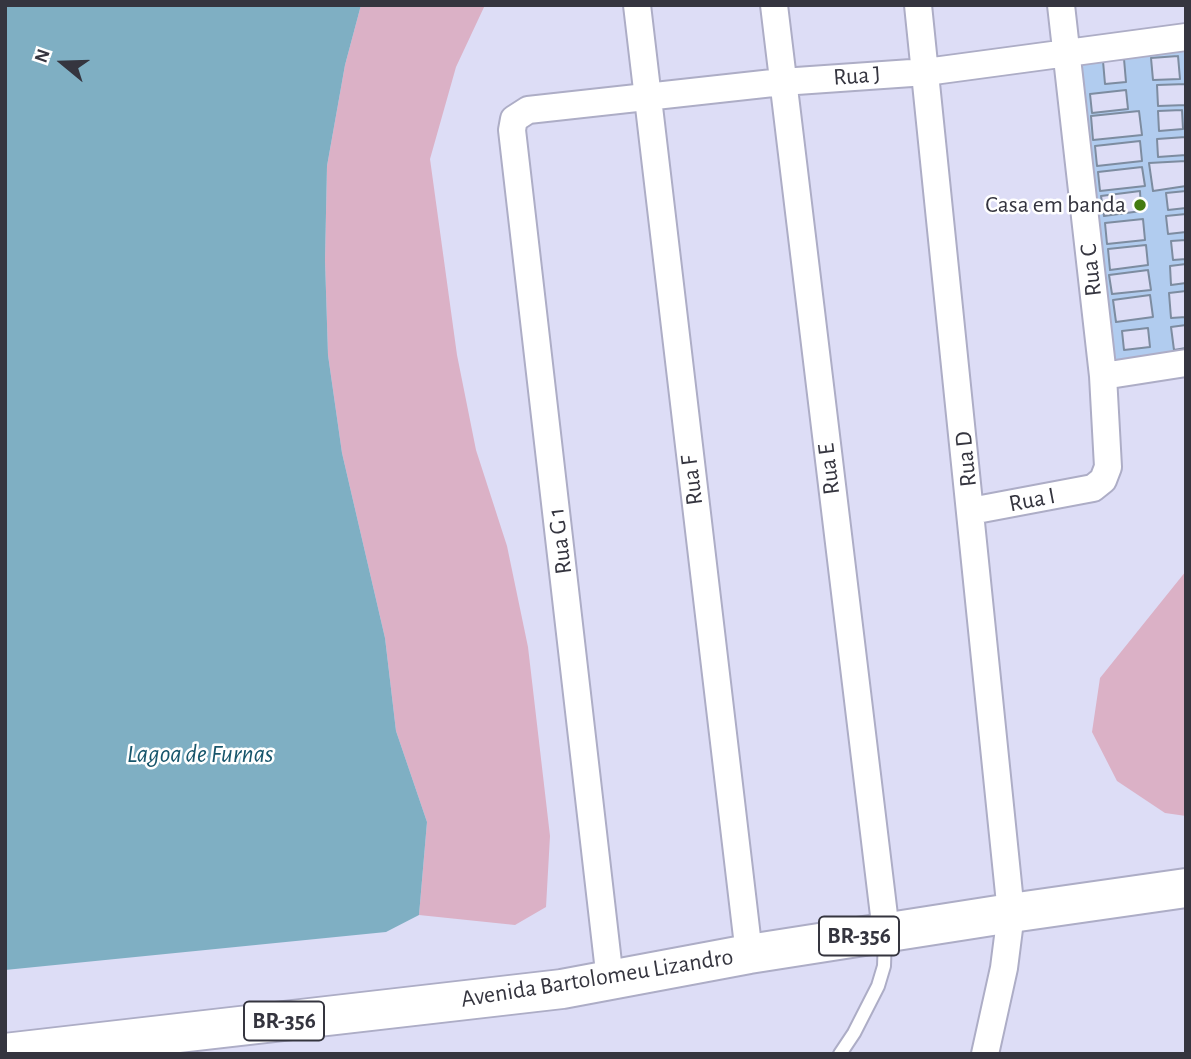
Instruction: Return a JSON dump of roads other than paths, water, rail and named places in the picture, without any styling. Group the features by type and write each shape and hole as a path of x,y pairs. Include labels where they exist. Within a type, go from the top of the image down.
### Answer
{"highway":[{"name":"Avenida Bartolomeu Lizandro","path":"5,1054 562,989 749,954 1186,888"}],"street":[{"name":"Rua F","path":"637,5 749,954"},
{"name":"Rua E","path":"774,5 886,932"},
{"name":"Rua D","path":"918,5 1011,913 1004,968 985,1054"},
{"name":"Rua C","path":"1061,5 1103,376 1108,467 1103,480 1093,488"},
{"name":"Rua J","path":"528,110 782,82 926,72 1186,37"},
{"name":"Rua G 1","path":"528,110 514,119 512,130 610,980"},
{"path":"1103,376 1186,363"},
{"name":"Rua I","path":"971,511 1093,488"}],"lane":[{"path":"840,1054 878,986 884,965 886,932"}],"water":[{"name":"Lagoa de Furnas","path":"5,5 361,5 345,65 327,166 325,260 328,355 342,453 385,638 396,731 427,822 419,915 386,932 5,970"}],"place":[{"name":"Casa em banda","path":"1140,205"}]}
